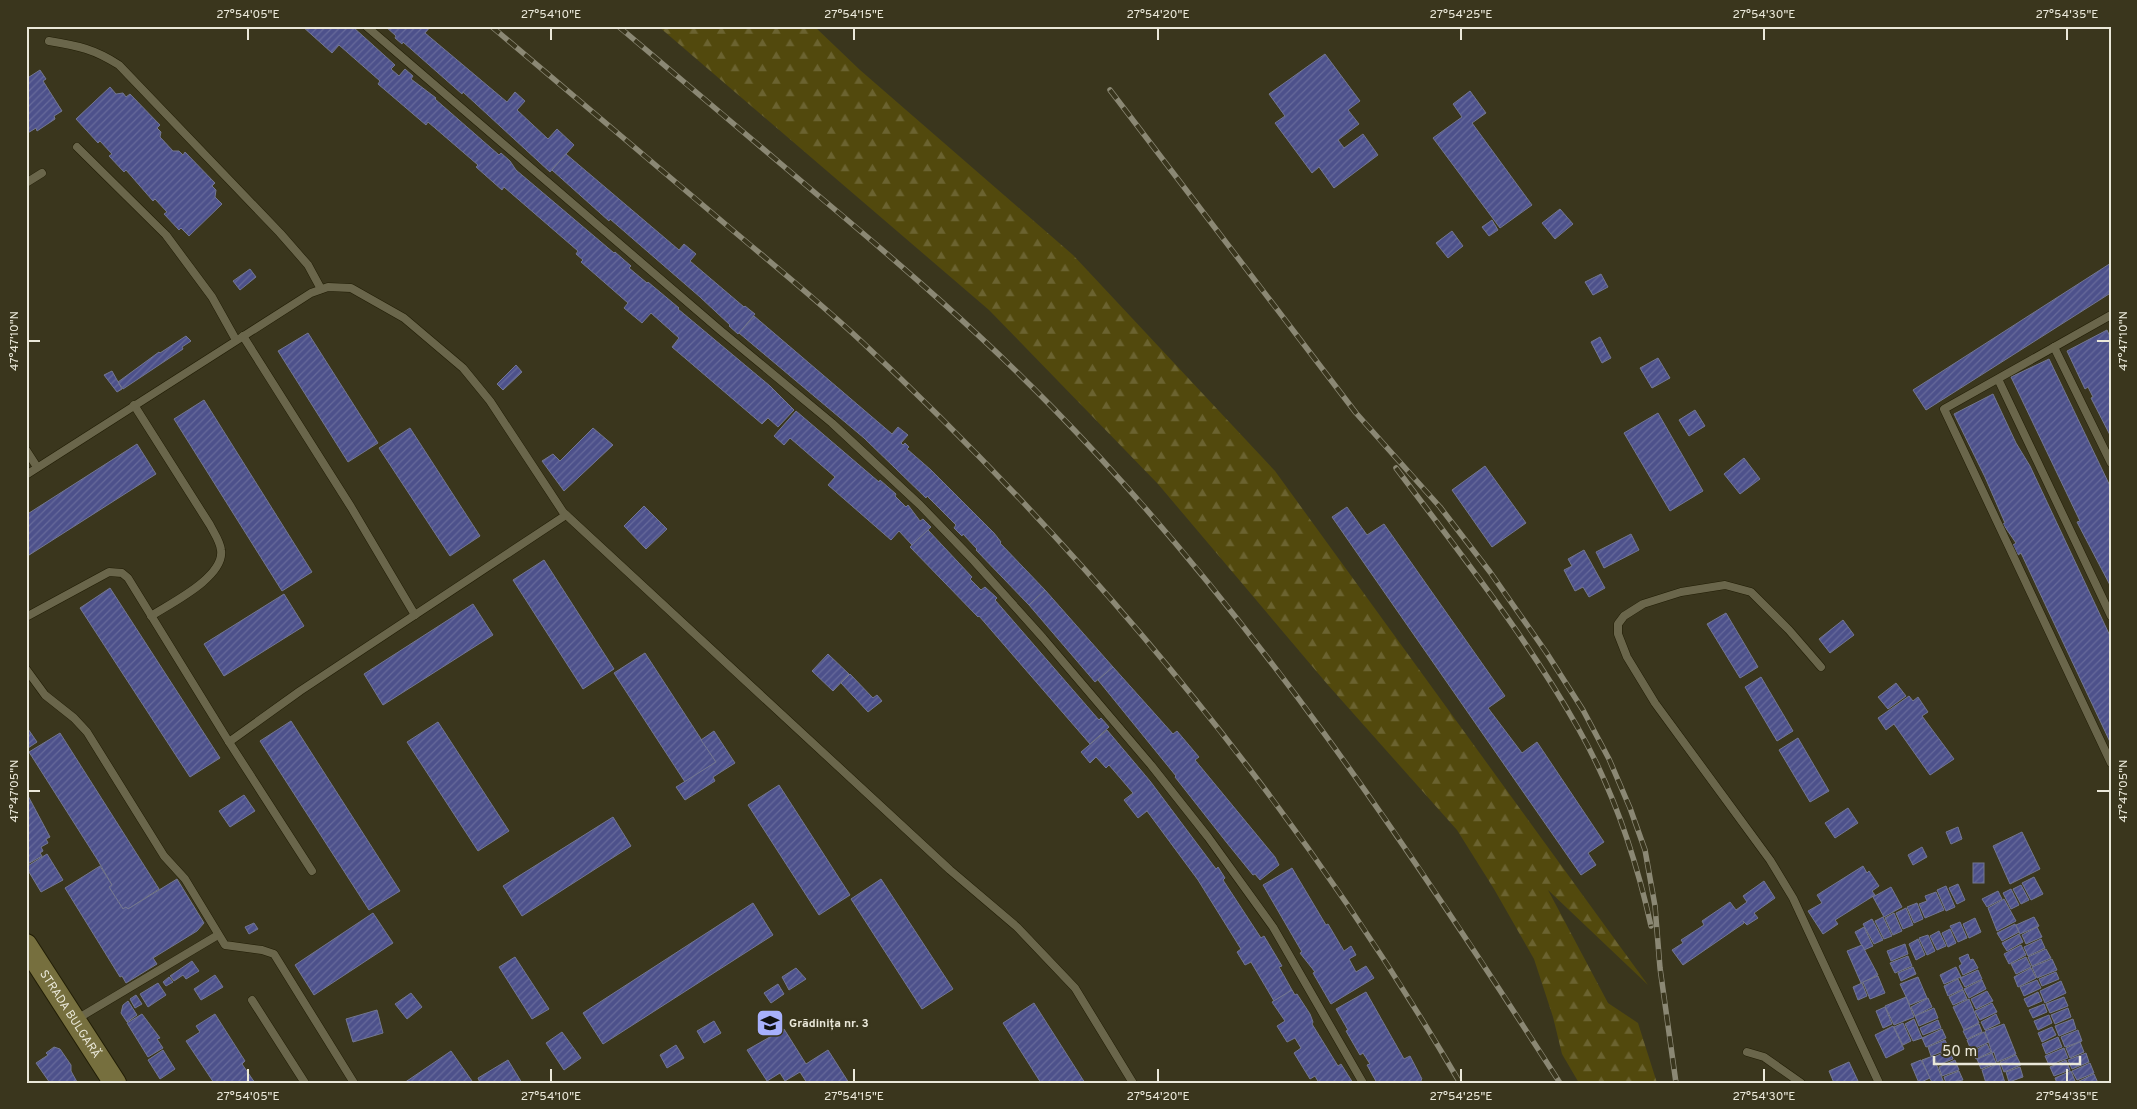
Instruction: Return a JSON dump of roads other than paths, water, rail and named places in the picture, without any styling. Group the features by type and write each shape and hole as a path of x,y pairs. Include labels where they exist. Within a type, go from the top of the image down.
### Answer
{"street":[{"name":"STRADA BULGARĂ","path":"26,945 115,1083"}],"lane":[{"path":"366,26 721,331 832,423 920,505 974,561 1043,638 1151,766 1214,845 1273,928 1363,1083"},
{"path":"49,42 82,46 100,53 120,65 280,233 308,265 321,289"},
{"path":"77,147 166,234 212,297 351,507 415,614"},
{"path":"26,184 42,173"},
{"path":"26,475 311,292 328,287 351,288 396,314 463,368 490,401 566,515 950,870 1017,927 1044,954 1075,988 1133,1083"},
{"path":"2111,315 1944,410 2111,763"},
{"path":"2054,347 2111,463"},
{"path":"1998,379 2111,616"},
{"path":"134,405 210,525 222,551 216,570 207,579 151,616"},
{"path":"26,450 37,468"},
{"path":"229,742 266,714 566,515"},
{"path":"26,616 47,607 102,575 115,572 128,578 229,742 312,871"},
{"path":"1821,667 1789,630 1751,592 1726,585 1681,592 1643,604 1624,616 1618,624 1618,634 1627,657 1655,703 1770,860 1793,898 1879,1083"},
{"path":"26,669 45,694 74,718 87,732 164,856 185,878 225,945 262,950 274,954 354,1083"},
{"path":"75,1020 218,935"},
{"path":"252,1000 305,1083"},
{"path":"1747,1052 1764,1057 1801,1083"}],"railway":[{"path":"491,26 793,281 861,341 947,424 1030,510 1188,690 1261,784 1331,881 1398,981 1460,1083"},
{"path":"618,26 939,300 1025,380 1125,485 1194,565 1323,732 1444,906 1560,1083"},
{"path":"1110,90 1356,413 1440,507 1490,572 1546,652 1583,710 1609,759 1630,808 1645,850 1655,906 1660,968 1676,1083"},
{"path":"1396,468 1514,627 1558,694 1591,751 1613,800 1631,850 1651,926"}],"place":[{"name":"Grădinița nr. 3","path":"770,1023"}]}
